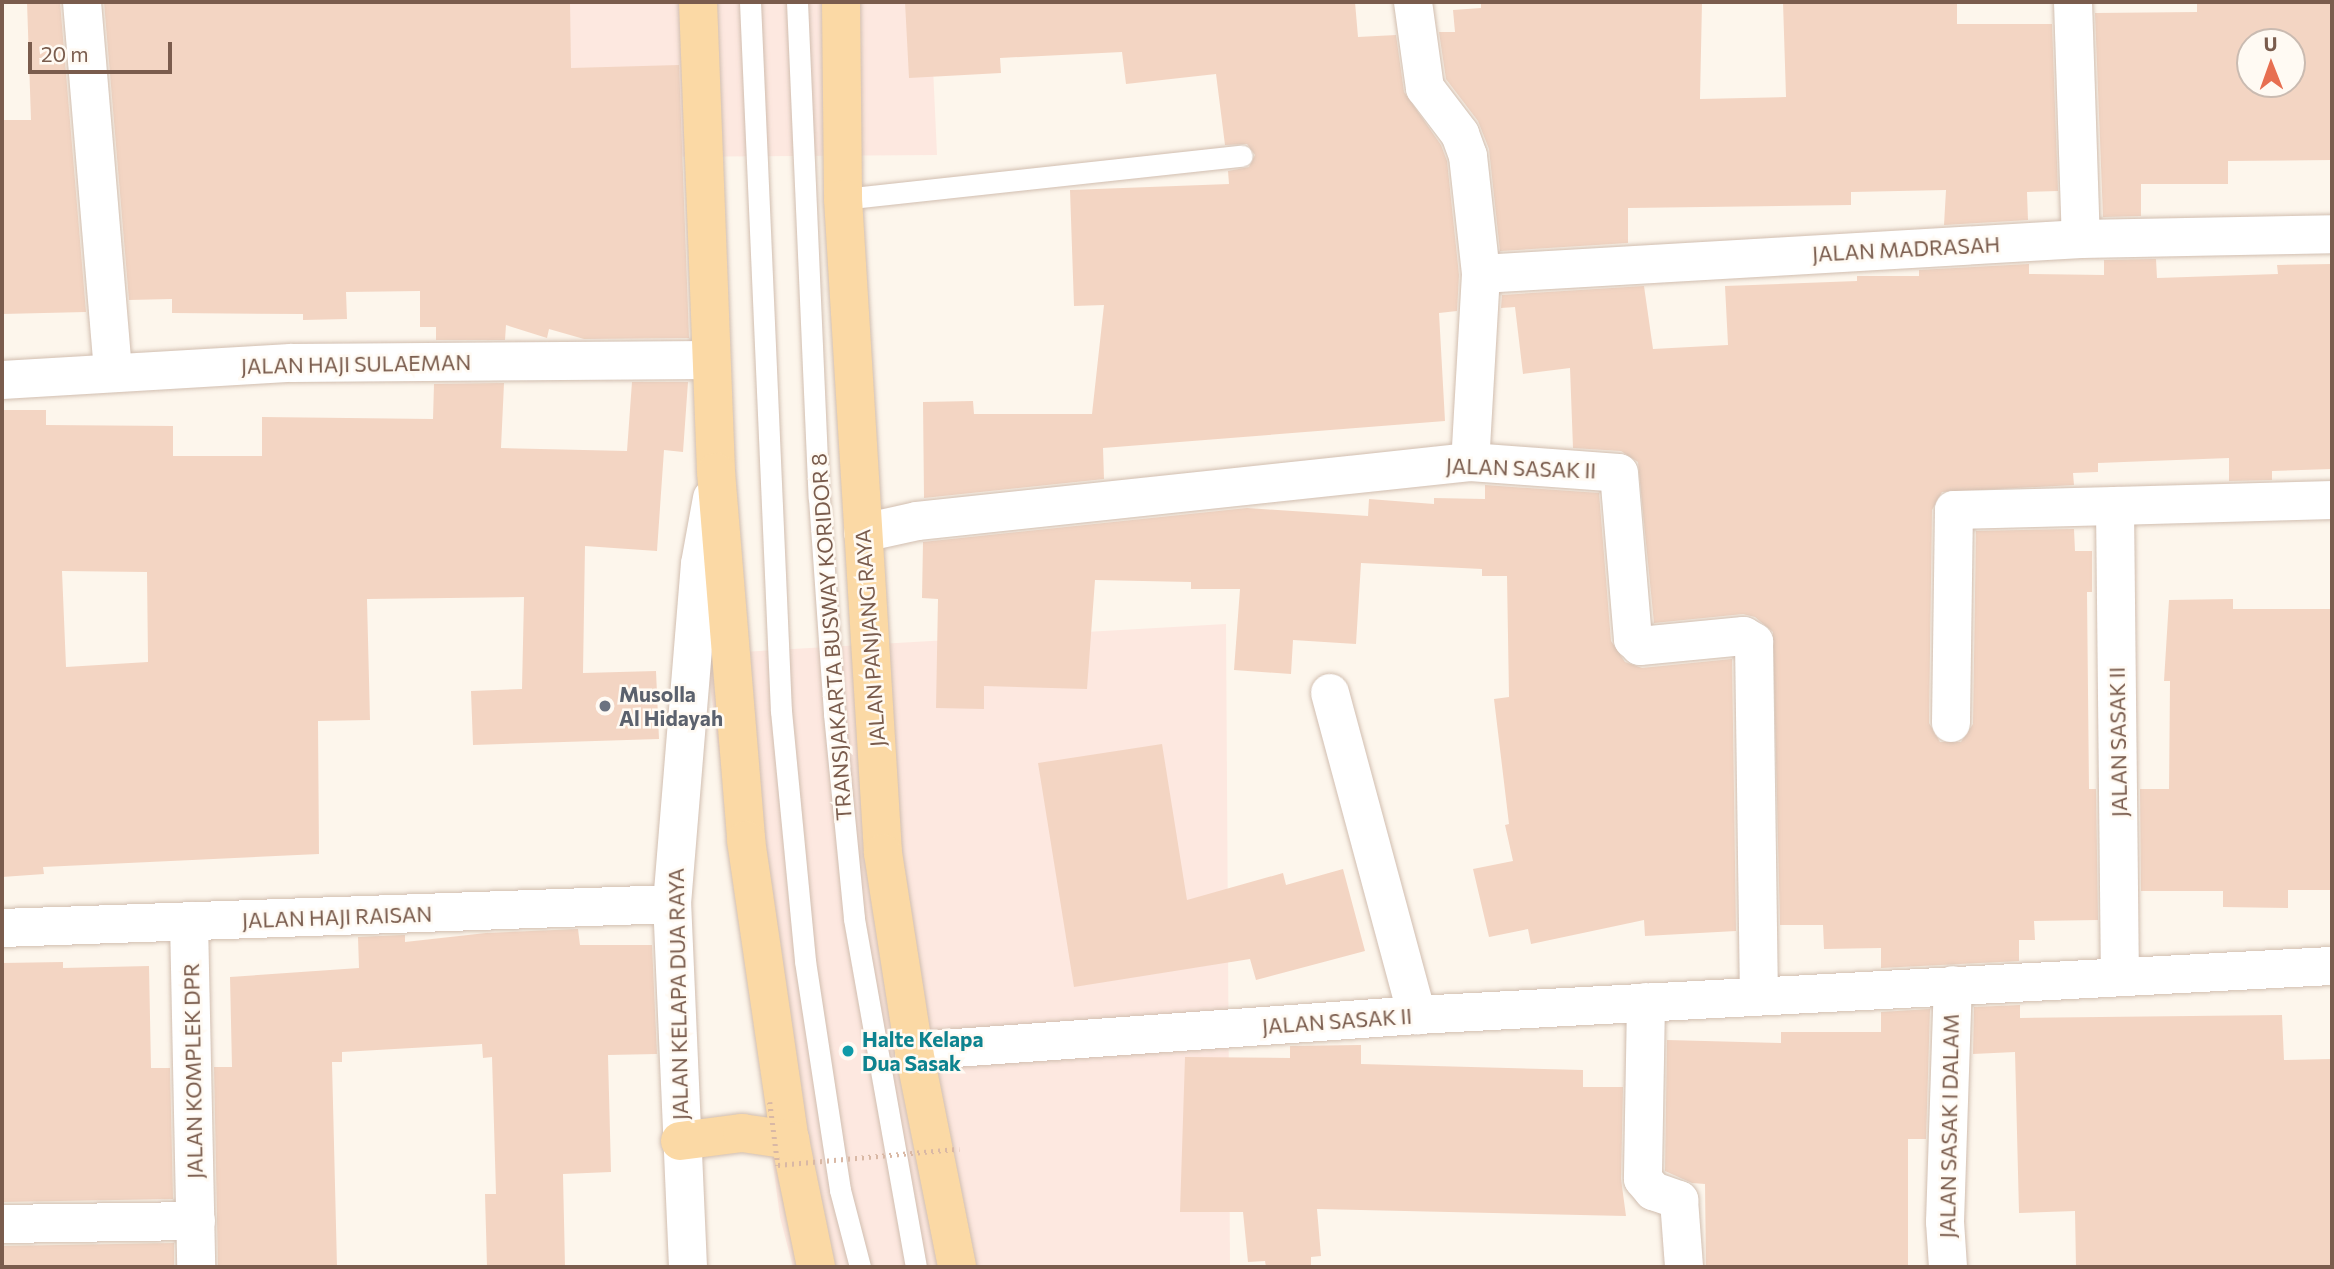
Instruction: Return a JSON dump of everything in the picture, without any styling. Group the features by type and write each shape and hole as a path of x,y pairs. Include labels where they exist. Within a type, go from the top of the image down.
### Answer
{"main road":[{"path":"698,2 716,472 746,840 790,1140 816,1267"},
{"name":"JALAN PANJANG RAYA","path":"841,2 843,199 883,853 914,1051 957,1267"},
{"path":"680,1141 742,1133 790,1140"}],"street":[{"path":"82,2 113,371"},
{"path":"1413,2 1425,88 1465,142 1481,274 1470,462"},
{"path":"2073,2 2081,239"},
{"name":"JALAN MADRASAH","path":"1481,274 2081,239 2332,234"},
{"name":"JALAN HAJI SULAEMAN","path":"2,380 113,371 291,363 710,360"},
{"name":"JALAN SASAK II","path":"863,533 918,521 1470,462 1619,472 1633,639 1640,646 1744,636 1754,642 1759,996"},
{"name":"JALAN KELAPA DUA RAYA","path":"688,1267 680,1141 672,904 700,564 716,472"},
{"path":"1951,723 1952,517 1956,509 2332,500"},
{"name":"JALAN SASAK II","path":"2115,506 2120,977"},
{"path":"1330,693 1417,1015"},
{"name":"JALAN HAJI RAISAN","path":"2,928 672,904"},
{"name":"JALAN KOMPLEK DPR","path":"189,921 196,1267"},
{"name":"JALAN SASAK II","path":"914,1051 1417,1015 2332,967"},
{"name":"JALAN SASAK I DALAM","path":"1948,1267 1945,1222 1953,985"},
{"path":"1646,1002 1643,1179 1653,1191 1679,1200 1685,1267"},
{"path":"2,1224 196,1221"}],"lane":[{"path":"750,2 781,710 805,961 840,1191 860,1267"},
{"name":"TRANSJAKARTA BUSWAY KORIDOR 8","path":"797,2 819,498 834,714 854,919 916,1267"},
{"path":"843,199 1242,156"}],"path":[{"path":"770,1102 778,1165 960,1149"}],"shaded area":[{"path":"482,2 930,2 937,155 485,158"},
{"path":"1226,624 1230,1267 793,1267 780,1217 706,654"}],"building":[{"path":"27,2 60,2 86,312 2,314 2,120 31,120"},
{"path":"104,2 570,2 571,68 679,65 689,338 584,339 549,329 547,338 506,325 505,340 436,340 436,327 420,327 420,291 346,292 347,319 303,320 303,314 172,313 172,299 129,300"},
{"path":"905,2 1355,2 1358,37 1396,35 1404,92 1441,145 1447,161 1459,275 1457,311 1439,313 1445,421 1103,448 1104,479 924,498 923,402 973,401 974,414 1092,414 1104,305 1074,306 1070,190 1229,184 1228,171 1249,167 1255,155 1247,144 1225,145 1216,74 1126,84 1122,52 1000,58 1001,73 909,78"},
{"path":"1481,2 1702,2 1700,99 1786,97 1783,2 1957,2 1957,24 2052,24 2058,191 2027,192 2028,220 1944,225 1946,190 1851,192 1851,205 1628,208 1628,243 1500,251 1489,149 1478,121 1446,79 1439,32 1455,32 1453,10 1481,8"},
{"path":"2197,2 2332,2 2332,160 2228,161 2228,184 2141,184 2141,216 2103,217 2095,13 2197,12"},
{"path":"2156,259 2157,278 2278,274 2277,265 2332,264 2332,469 2272,471 2272,480 2229,481 2229,458 2098,463 2098,472 2073,473 2074,485 1942,492 1932,510 1929,723 1940,742 1961,742 1973,724 1976,531 2074,529 2075,551 2092,551 2092,592 2087,592 2089,789 2096,789 2098,920 2034,921 2035,940 2019,940 2019,961 1881,968 1881,948 1824,949 1823,925 1780,925 1773,632 1755,617 1743,614 1654,623 1638,462 1621,451 1573,448 1570,368 1523,374 1515,307 1501,308 1502,295 1644,286 1653,349 1728,345 1725,286 1857,281 1857,276 1919,276 1919,270 2029,264 2029,274 2104,275 2104,260"},
{"path":"632,382 688,382 683,452 664,450 657,551 585,546 583,673 656,671 659,739 473,745 471,691 522,689 524,597 367,599 370,720 318,721 319,854 43,867 44,874 2,877 2,410 46,410 46,425 173,426 173,456 262,456 262,417 433,419 434,384 504,383 501,448 627,451","holes":["62,571 147,572 148,662 66,667"]},
{"path":"1485,485 1599,493 1611,641 1625,662 1642,668 1732,659 1736,931 1645,936 1644,920 1531,944 1528,929 1489,937 1473,869 1513,861 1505,825 1509,824 1494,699 1509,697 1507,576 1482,576 1482,569 1361,563 1356,644 1293,640 1291,674 1234,670 1240,589 1191,589 1191,582 1095,580 1087,689 984,686 984,709 936,708 938,599 922,598 923,542 1247,508 1368,516 1369,499 1434,504 1434,498 1485,499"},
{"path":"2233,599 2233,609 2331,609 2332,890 2288,890 2288,908 2223,907 2223,891 2141,891 2140,789 2169,789 2170,681 2164,681 2169,600"},
{"path":"1162,744 1187,900 1283,873 1286,885 1343,869 1365,951 1256,980 1250,959 1074,987 1038,763"},
{"path":"578,929 580,945 652,945 657,1054 608,1055 611,1172 563,1174 565,1267 487,1267 485,1194 496,1194 492,1057 483,1058 482,1044 342,1052 342,1062 332,1062 337,1267 218,1267 214,1067 232,1067 230,977 359,968 358,937 405,935 405,942 486,933"},
{"path":"63,962 63,968 149,966 151,1068 170,1068 173,1199 2,1202 2,963"},
{"path":"2020,1005 2020,1018 2282,1015 2284,1060 2332,1059 2332,1267 2076,1267 2075,1211 2019,1213 2015,1052 1973,1054 1974,1007"},
{"path":"1930,1009 1926,1139 1908,1139 1908,1267 1706,1267 1705,1184 1692,1183 1665,1171 1667,1040 1781,1043 1781,1032 1881,1032 1881,1012"},
{"path":"1361,1045 1361,1064 1583,1070 1583,1087 1623,1087 1621,1179 1626,1216 1317,1209 1321,1256 1311,1257 1311,1267 1266,1267 1265,1261 1248,1262 1243,1212 1180,1212 1185,1057 1290,1058 1290,1046"},
{"path":"174,1243 174,1267 2,1267 2,1246"}],"place":[{"name":"Musolla Al Hidayah","path":"605,706"},
{"name":"Halte Kelapa Dua Sasak","path":"848,1051"}]}
